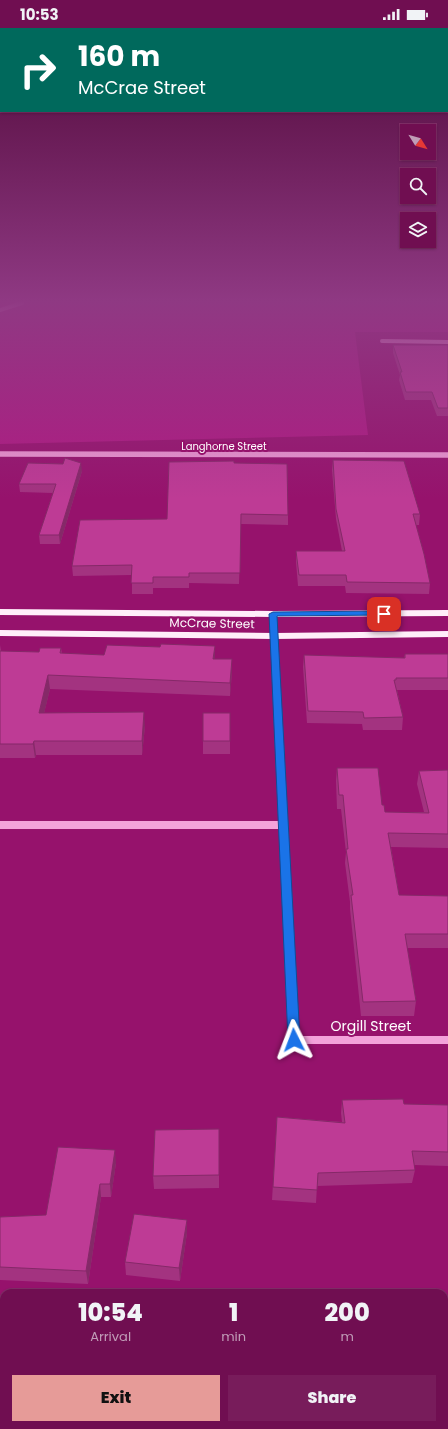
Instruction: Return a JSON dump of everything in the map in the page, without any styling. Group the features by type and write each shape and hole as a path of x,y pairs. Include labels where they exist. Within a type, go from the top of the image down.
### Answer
{"main road":[{"name":"McCrae Street","path":"0,612 273,614 448,613"},
{"name":"McCrae Street","path":"0,633 274,636 448,634"}],"street":[{"name":"Langhorne Street","path":"0,454 448,455"},
{"path":"0,825 283,825 273,614"},
{"name":"Orgill Street","path":"283,825 294,1040 448,1040"}],"shaded area":[{"path":"0,368 360,368 368,435 0,444"}],"building":[{"path":"401,368 448,368 448,408 438,408 432,392 406,392 400,372 402,372"},
{"path":"65,458 81,463 59,535 39,535 56,484 19,484 28,463 63,464"},
{"path":"333,460 404,461 420,514 413,514 430,583 347,582 346,575 299,575 296,551 345,551 336,509"},
{"path":"234,461 234,463 287,464 288,515 241,514 240,573 189,573 189,577 153,577 153,583 131,583 132,565 72,566 80,520 167,519 169,462"},
{"path":"161,644 215,646 213,659 232,659 230,683 48,675 39,713 144,712 142,741 34,741 33,744 0,744 0,651 39,652 40,648 61,648 60,653 104,655 107,645 160,647"},
{"path":"405,654 448,654 448,678 396,678 396,680 394,680 403,717 364,718 363,712 308,711 304,655 405,658"},
{"path":"203,713 230,713 230,741 203,741"},
{"path":"337,768 378,768 382,805 384,805 385,812 429,813 419,771 448,770 448,834 388,833 399,895 448,896 448,934 405,934 416,1001 363,1002 351,895 353,895 346,849 348,849 343,795 339,795"},
{"path":"403,1099 404,1104 448,1105 448,1152 412,1151 415,1170 318,1173 317,1190 273,1187 277,1117 345,1123 342,1100"},
{"path":"219,1129 219,1175 153,1176 155,1130"},
{"path":"58,1147 115,1150 110,1184 100,1184 86,1271 0,1267 0,1217 46,1215"},
{"path":"134,1214 187,1220 179,1268 125,1262"}],"route":[{"path":"294,1040 273,614 384,614"}]}
